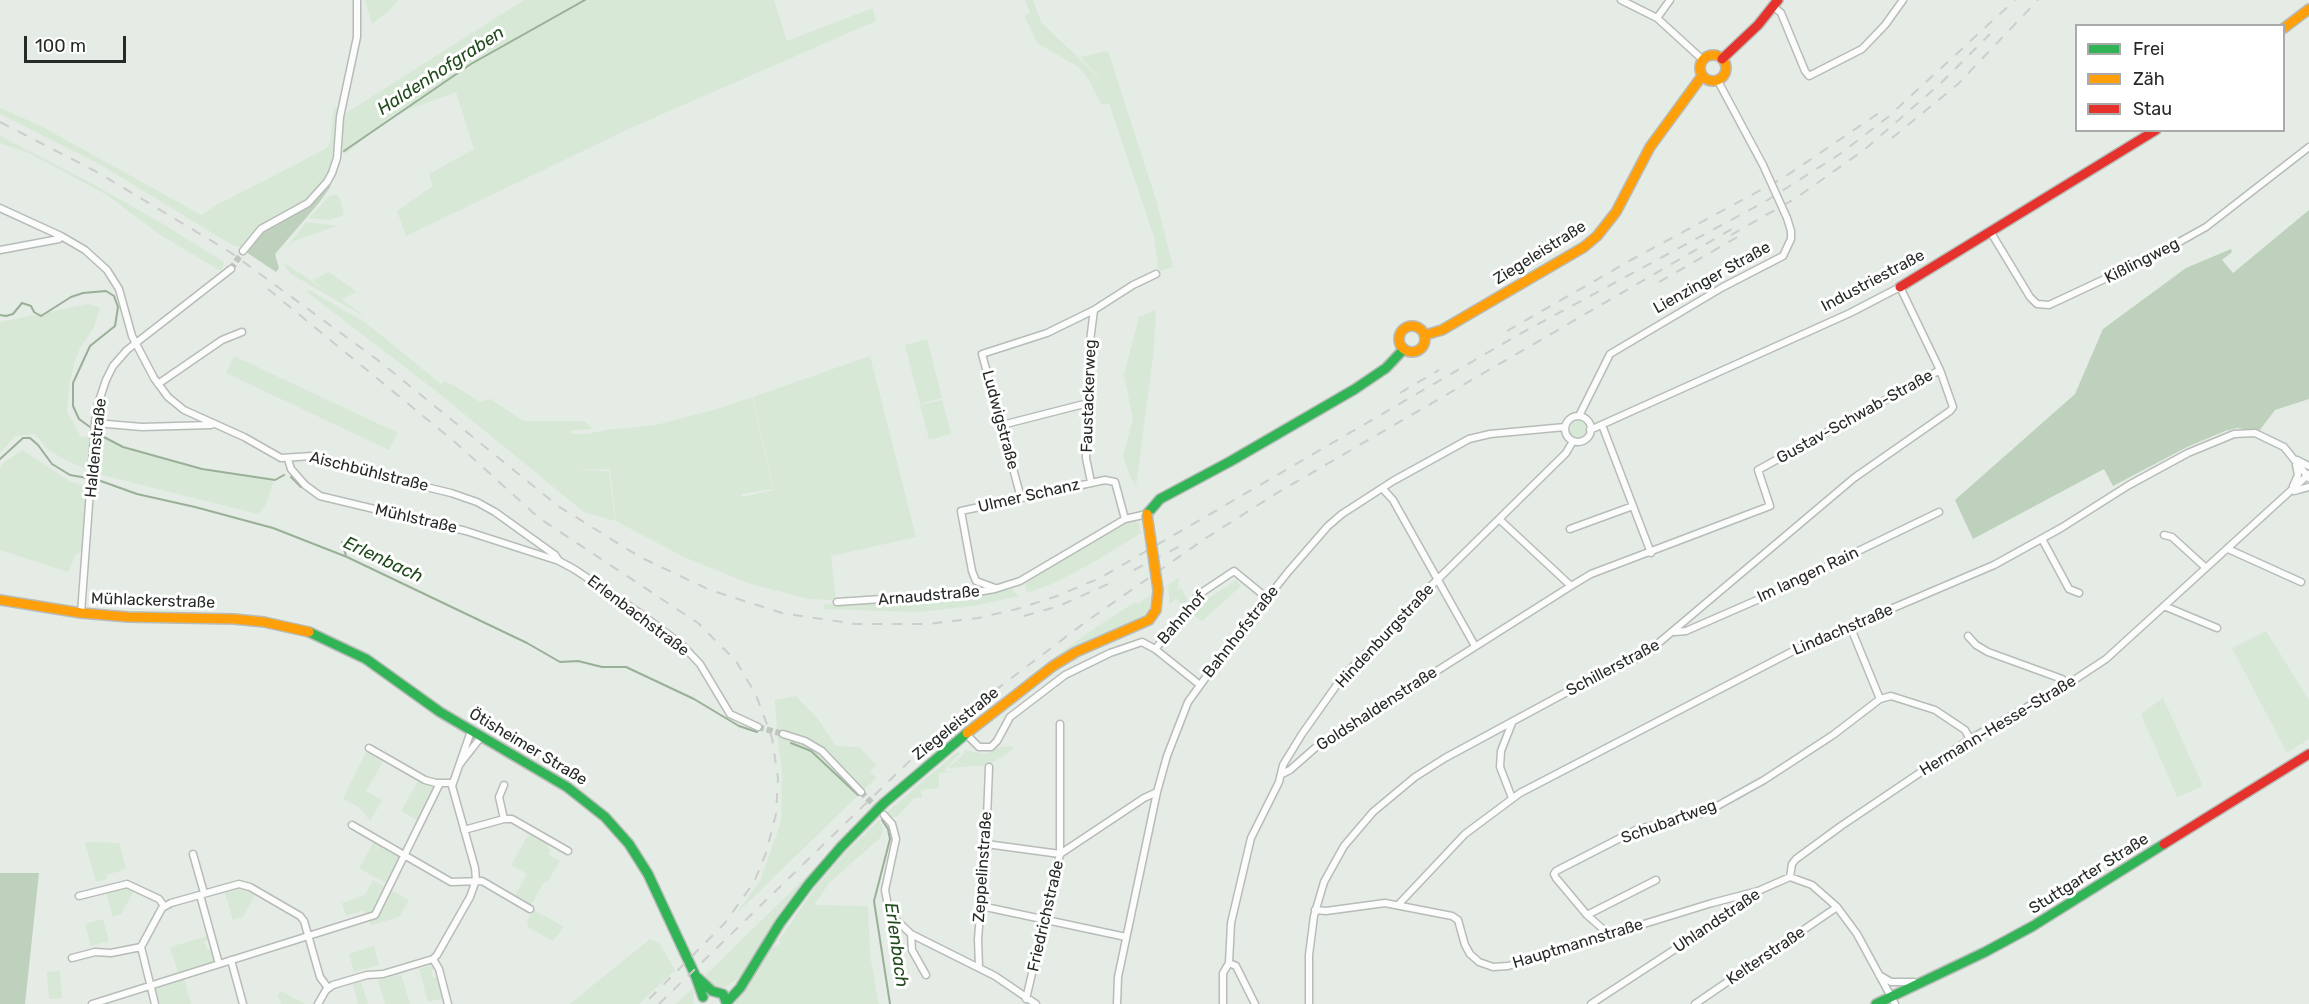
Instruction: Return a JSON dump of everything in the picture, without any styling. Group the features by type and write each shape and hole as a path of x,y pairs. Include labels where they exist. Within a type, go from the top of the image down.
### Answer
{"street":[{"path":"243,251 261,230 308,203 332,173 337,158 341,110 357,38 357,0"},
{"path":"1621,0 1657,18 1703,60"},
{"path":"1657,18 1670,0"},
{"path":"1722,59 1751,32 1776,3 1804,71 1809,76 1862,49 1885,25 1903,0"},
{"path":"2285,27 2309,9"},
{"path":"1714,55 1722,59 1726,71 1718,81 1709,81 1702,75 1700,68 1703,60 1714,55"},
{"name":"Ziegeleistraße","path":"1425,335 1442,330 1584,247 1598,236 1616,212 1650,147 1702,75"},
{"name":"Lienzinger Straße","path":"1580,417 1610,354 1723,287 1783,256 1791,239 1787,218 1763,165 1718,81"},
{"name":"Industriestraße","path":"1590,430 1850,314 1900,287 2153,132"},
{"name":"Kißlingweg","path":"1990,231 2030,297 2037,304 2049,305 2156,255 2206,226 2309,147"},
{"path":"0,208 61,236 97,259 112,275 119,289 128,326 158,384 176,404 212,424"},
{"path":"0,250 59,239 61,236"},
{"name":"Haldenstraße","path":"81,613 95,423 109,373 118,359 136,343 231,269"},
{"name":"Ludwigstraße","path":"1021,498 982,354 1047,333 1094,310 1133,285 1156,274"},
{"name":"Schillerstraße","path":"1309,1004 1309,955 1315,910 1324,882 1334,862 1357,829 1373,812 1425,771 1513,722 1640,657 1675,632 1854,478 1950,411 1953,407 1940,370 1900,287"},
{"name":"Faustackerweg","path":"1091,482 1086,458 1094,310"},
{"name":"Ziegeleistraße","path":"1415,326 1425,335 1425,343 1420,350 1412,352 1404,349 1399,338 1406,327 1415,326"},
{"path":"158,384 222,340 242,332"},
{"name":"Ziegeleistraße","path":"1125,519 1147,514 1160,499 1251,450 1346,394 1386,368 1404,349"},
{"name":"Gustav-Schwab-Straße","path":"1651,553 1770,506 1758,470 1940,370"},
{"path":"1002,425 1088,403"},
{"path":"1580,417 1586,420 1590,430 1584,440 1573,441 1566,434 1565,427 1568,420 1580,417"},
{"name":"Aischbühlstraße","path":"95,423 141,427 211,426 212,424 244,437 281,458 312,456 368,473 463,496 495,512 555,555 559,561"},
{"path":"1602,425 1651,553"},
{"name":"Bahnhofstraße","path":"1118,1004 1118,977 1126,938 1157,792 1176,730 1188,702 1267,598 1328,526 1342,514 1441,454 1479,436 1565,427"},
{"name":"Lindachstraße","path":"1398,905 1465,834 1512,798 1797,649 1983,570 2042,539 2129,485 2188,453 2236,433 2255,433 2284,447 2308,476"},
{"name":"Hindenburgstraße","path":"1223,1004 1223,973 1229,963 1232,923 1251,838 1282,774 1283,765 1302,734 1341,679 1566,453 1573,441"},
{"path":"2292,456 2309,466"},
{"path":"2286,496 2298,475 2292,456"},
{"name":"Mühlstraße","path":"288,459 291,469 305,485 320,496 466,531 559,561"},
{"name":"Hermann-Hesse-Straße","path":"1790,877 1792,864 1796,859 1970,739 2068,684 2106,659 2308,476"},
{"name":"Ulmer Schanz","path":"995,589 976,581 972,571 961,511 1106,480 1115,482 1125,519"},
{"name":"Hermann-Hesse-Straße","path":"2286,496 2301,488 2309,487"},
{"path":"1383,489 1393,501 1475,646"},
{"path":"1570,529 1634,506"},
{"name":"Im langen Rain","path":"1675,632 1686,631 1757,600 1939,512"},
{"name":"Ziegeleistraße","path":"726,1000 740,988 795,902 828,860 891,797 966,734 1065,658 1141,624 1154,615 1158,590 1147,514"},
{"name":"Arnaudstraße","path":"837,602 971,593 995,589 1020,581 1125,519"},
{"path":"1498,519 1571,586"},
{"path":"2164,535 2172,537 2206,568"},
{"path":"2042,539 2069,589 2079,593"},
{"path":"2228,549 2301,582"},
{"name":"Goldshaldenstraße","path":"1282,774 1290,770 1315,748 1591,574 1651,553"},
{"name":"Erlenbachstraße","path":"559,561 641,614 682,645 700,664 730,714 758,727"},
{"name":"Bahnhof","path":"1155,649 1188,612 1198,595 1234,571 1267,598"},
{"name":"Mühlackerstraße","path":"0,600 81,613 128,617 234,619 305,630"},
{"path":"2164,606 2217,628"},
{"path":"1850,626 1880,699 1891,696 1935,710 1965,730 1970,739"},
{"name":"Ötisheimer Straße","path":"305,630 366,659 440,712 548,774 585,799 628,844 657,892 696,977 702,1001"},
{"path":"1968,636 1976,645 1988,652 2062,678 2068,684"},
{"path":"966,734 979,747 991,747 997,741 1010,717 1071,672 1139,643 1146,643 1155,649 1200,685"},
{"name":"Schubartweg","path":"1607,936 1556,878 1554,874 1556,871 1638,829 1710,810 1764,780 1833,735 1880,699"},
{"path":"1512,798 1500,767 1501,751 1513,722"},
{"name":"Friedrichstraße","path":"1026,999 1060,854 1060,724"},
{"path":"318,1004 328,988 367,975 383,974 433,959 470,897 476,880 452,783 471,731"},
{"path":"783,734 805,741 822,751 861,792"},
{"path":"459,765 481,737"},
{"path":"369,748 425,780 452,783"},
{"name":"Stuttgarter Straße","path":"1876,1004 1893,1000 1932,977 2041,921 2309,754"},
{"name":"Zeppelinstraße","path":"979,967 989,767"},
{"path":"92,1004 375,915 440,783"},
{"path":"504,785 499,797 504,819"},
{"path":"986,844 1060,854 1144,798 1157,792"},
{"path":"884,815 895,831 897,839 886,879 886,899 892,916 911,934 979,967 1036,1004"},
{"path":"464,830 504,819 517,821 568,850"},
{"path":"352,825 451,882 476,880 488,884 530,909"},
{"path":"193,854 219,964"},
{"path":"1790,877 1812,885 1837,907 1857,934 1893,1000"},
{"name":"Uhlandstraße","path":"1591,1004 1739,908 1758,891 1790,877"},
{"path":"1587,915 1656,880"},
{"path":"79,896 127,884 159,899 164,906"},
{"path":"155,1004 141,947 164,906 239,884 246,885 298,913 304,921 320,978 328,988"},
{"name":"Hauptmannstraße","path":"1315,910 1385,903 1452,916 1458,920 1470,954 1479,962 1493,967 1508,966 1758,891"},
{"path":"981,906 1126,938"},
{"name":"Kelterstraße","path":"1695,1004 1837,907"},
{"path":"911,934 912,950 926,975"},
{"path":"72,958 95,952 111,953 141,947"},
{"path":"433,959 439,969 448,1004"},
{"path":"231,960 243,1004"},
{"path":"1229,963 1236,966 1255,1004"},
{"path":"1879,975 1900,984 1932,977"},
{"path":"696,977 726,1000"},
{"path":"702,1001 712,991"}],"green space":[{"path":"365,0 398,0 389,11 372,24"},
{"path":"524,0 774,0 787,41 873,8 876,21 635,126 406,236 397,211 433,186 429,174 474,149 456,92 394,115 346,153 339,154 343,115"},
{"path":"1025,0 1033,0 1041,22 1095,74 1102,89 1096,74 1080,57 1108,51 1156,200 1173,267 1160,271 1158,268 1154,237 1109,103 1102,105 1087,77 1077,66 1037,43 1024,15 1030,13"},
{"path":"334,107 337,107 334,150 330,171 323,182 305,200 258,227 241,247 234,246 101,165 0,114 0,108 41,126 201,215 219,203 327,148 330,142"},
{"path":"0,136 158,221 224,262 221,271 162,236 107,195 31,154 0,143"},
{"path":"328,185 331,186 318,204 275,254 279,268 276,272 246,252 268,227 310,204"},
{"path":"336,194 340,199 344,215 328,220 309,218 328,197"},
{"path":"2309,210 2309,399 2275,410 2259,431 2237,428 2225,431 2187,447 2113,486 2104,469 1973,539 1955,500 2075,394 2103,329 2186,268 2231,249 2232,252 2222,260 2233,273"},
{"path":"306,222 337,226 294,241 288,246"},
{"path":"282,262 329,292 313,280 329,272 357,292 342,299 365,317 291,274"},
{"path":"309,290 366,323 441,384 444,381 453,385 480,402 491,399 523,421 584,421 593,429 571,430 571,434 656,425 752,397 773,489 741,494 742,497 774,490 753,397 870,356 916,537 831,556 836,600 809,599 751,584 684,557 616,521 610,469 571,470 609,471 615,521 584,512 436,391 307,292"},
{"path":"88,304 100,308 93,329 80,348 74,364 67,412 81,437 100,436 123,448 201,470 274,481 265,506 258,514 98,474 67,461 47,449 35,434 15,436 0,453 0,322"},
{"path":"1156,310 1153,356 1136,486 1123,456 1133,419 1124,375 1139,317"},
{"path":"927,339 942,398 920,404 905,345"},
{"path":"234,356 398,433 389,450 226,373"},
{"path":"942,400 951,434 929,440 920,405"},
{"path":"1578,421 1584,423 1586,429 1584,435 1578,437 1572,435 1570,429 1572,423"},
{"path":"22,450 71,482 88,486 82,551 75,555 68,572 0,550 0,468 2,464"},
{"path":"1132,520 1138,522 1141,533 1094,562 1052,584 1027,593 1025,585 1032,577"},
{"path":"1179,577 1178,588 1182,589 1188,601 1181,604 1176,598 1170,604 1168,585"},
{"path":"1236,580 1241,586 1202,621 1191,613 1197,602 1202,603"},
{"path":"1012,589 1019,596 973,606 919,612 824,609 824,604 981,595"},
{"path":"1151,595 1149,609 1143,616 1063,654 1024,680 1086,634 1135,602 1138,604"},
{"path":"2266,631 2309,700 2309,739 2287,753 2232,648"},
{"path":"796,696 818,719 836,746 859,747 876,765 870,771 876,778 736,914 760,881 781,822 782,769 775,700"},
{"path":"2163,698 2203,786 2177,797 2141,714"},
{"path":"1011,746 1014,749 989,765 948,768 963,755 965,750 985,754 1000,747"},
{"path":"366,752 383,762 366,791 382,800 370,821 360,808 343,799"},
{"path":"957,752 961,753 945,769 955,772 939,773 939,788 921,790 922,798 914,798 897,817 885,814"},
{"path":"418,781 435,788 419,821 401,811"},
{"path":"879,820 883,829 880,838 830,882 814,905 868,906 870,954 880,1004 734,1004 771,949 781,943 779,940 815,888 846,852"},
{"path":"530,832 549,842 547,847 551,849 548,854 560,861 548,881 543,883 531,905 515,896 527,874 511,865"},
{"path":"85,842 119,843 126,869 106,875 107,879 96,882"},
{"path":"374,842 401,857 387,884 359,868"},
{"path":"819,864 791,899 740,977 725,987 710,985 703,978"},
{"path":"0,873 39,873 25,1004 0,1004"},
{"path":"373,880 386,887 373,913 366,915 364,910 346,916 342,903 365,895"},
{"path":"125,886 135,889 121,914 112,916 106,891"},
{"path":"238,889 255,895 243,917 233,920 225,893"},
{"path":"391,890 409,900 399,917 371,925 370,920 377,918"},
{"path":"534,910 564,927 553,941 529,928 527,921"},
{"path":"103,919 109,941 91,946 85,924"},
{"path":"208,936 209,939 204,941 207,950 212,949 215,962 178,973 170,947"},
{"path":"650,939 660,944 675,970 639,1004 570,1004"},
{"path":"374,946 379,965 354,972 349,954"},
{"path":"429,966 436,968 431,971 433,978 438,977 444,998 428,1002 419,969"},
{"path":"60,971 62,998 49,999 47,972"},
{"path":"401,974 410,1004 385,1004 378,980"},
{"path":"184,978 191,1004 160,1004 155,987"},
{"path":"361,982 368,1004 358,1004 353,984"},
{"path":"693,988 693,1004 676,1004"},
{"path":"281,991 305,1004 281,1004 278,995"}],"waterway":[{"name":"Haldenhofgraben","path":"344,151 471,64 585,0"},
{"path":"0,315 13,314 22,303 31,306 34,312 41,316 71,297 83,293 106,291 114,296 118,307 115,326 90,346 73,383 73,406 79,419 90,427"},
{"path":"100,435 123,447 202,469 275,480 284,475"},
{"name":"Erlenbach","path":"0,459 23,438 30,438 52,464 70,475 98,480 137,494 273,528 347,557 527,643 560,662 578,661 602,667 626,667 694,699 739,726 757,732"},
{"path":"291,477 301,487"},
{"path":"342,542 346,556"},
{"name":"Erlenbach","path":"791,743 811,751 858,795"},
{"name":"Erlenbach","path":"882,820 888,829 890,839 874,901 890,1004"}],"tunnel":[{"path":"231,269 243,251"},
{"path":"758,727 783,734"},
{"path":"861,792 880,811"}],"railway":[{"path":"0,122 97,172 230,252 379,361 558,506 640,557 710,590 782,613 855,624 928,624 978,618 1017,609 1057,596 1100,578 1518,335 1766,201 1840,154 1888,117 2015,0"},
{"path":"1892,138 1958,84 2038,0"},
{"path":"1731,235 1796,198 1864,150 1940,84 1990,34"},
{"path":"1507,331 1631,260 1783,178 1879,113"},
{"path":"659,1004 921,750 969,710 1087,621 1206,538 1277,493 1737,226"},
{"path":"1659,282 1741,235"},
{"path":"268,289 456,443 539,518 698,623 736,661 756,695 772,738 778,778 776,814 766,853 754,882 725,923 644,1004"},
{"path":"1400,393 1439,370"},
{"path":"1134,570 1182,545"},
{"path":"1024,616 1059,606 1108,584"}],"traffic: fast":[{"path":"1147,514 1160,499 1355,389 1386,368 1404,349"},
{"path":"309,632 366,659 440,712 567,787 605,817 629,844 648,874 703,997"},
{"path":"727,1002 740,988 780,923 841,847 884,803 967,733"},
{"path":"1876,1004 1985,952 2033,926 2164,844"},
{"path":"698,978 712,991 723,994 727,1004"}],"traffic: slow":[{"path":"2285,27 2309,9"},
{"path":"1713,55 1722,59 1726,68 1722,77 1713,81 1704,77 1700,68 1704,59 1713,55"},
{"path":"1425,335 1442,330 1584,247 1597,236 1616,212 1650,147 1702,76"},
{"path":"1412,326 1421,330 1425,339 1421,348 1412,352 1403,348 1399,339 1403,330 1412,326"},
{"path":"1147,514 1158,590 1156,610"},
{"path":"0,600 81,613 128,617 234,619 264,622 309,632"},
{"path":"967,733 1053,666 1076,652 1149,620 1156,610"}],"traffic: jam":[{"path":"1722,59 1758,25 1778,0"},
{"path":"1900,287 2153,132"},
{"path":"2164,844 2309,754"}]}
